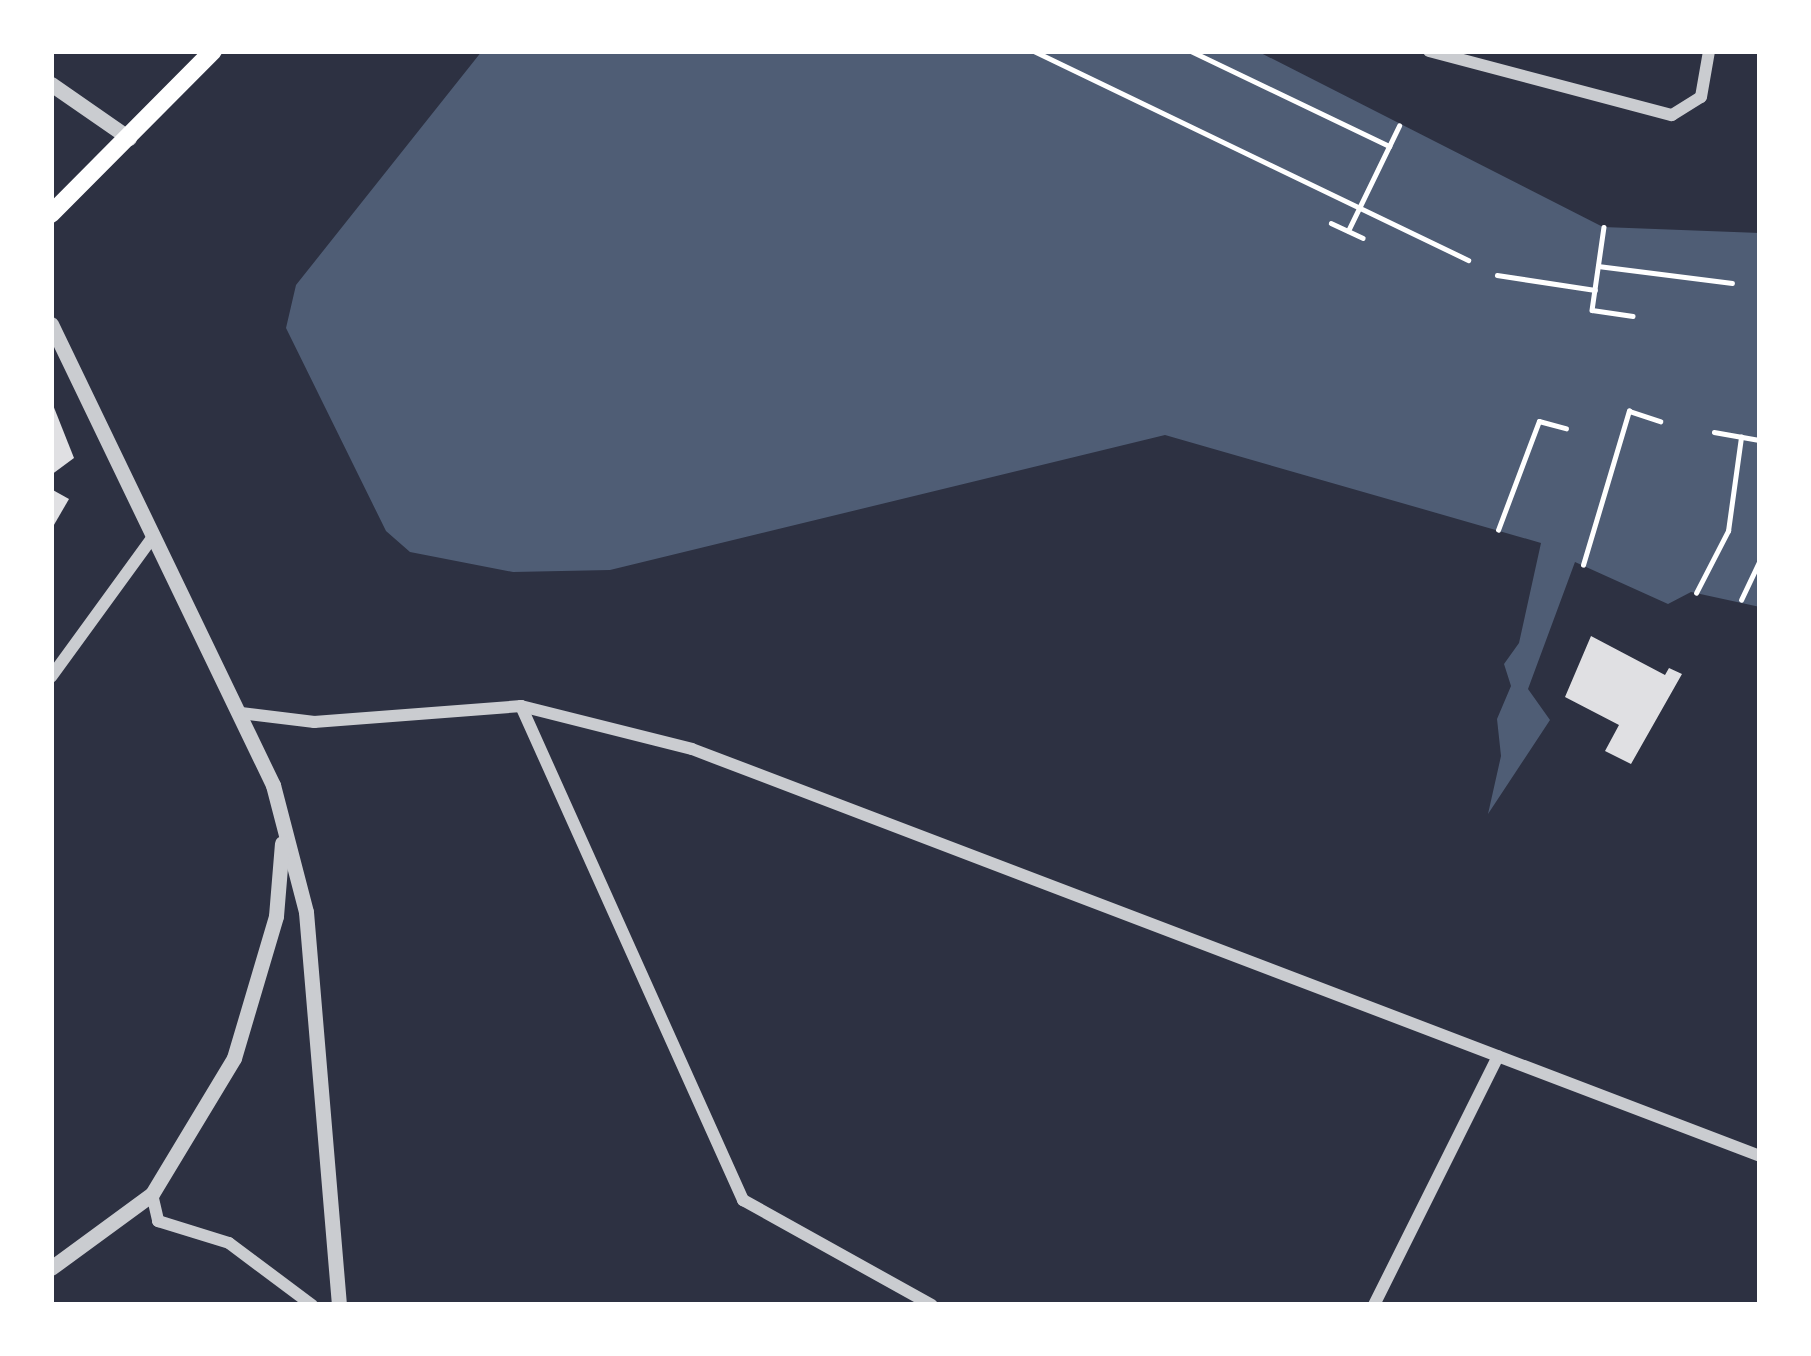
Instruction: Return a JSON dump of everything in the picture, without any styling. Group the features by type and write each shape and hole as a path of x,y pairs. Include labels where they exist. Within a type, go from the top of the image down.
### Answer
{"main road":[{"path":"51,214 214,51"}],"street":[{"path":"1430,51 1672,115 1701,97 1709,51"},
{"path":"51,84 129,138"},
{"path":"51,324 241,713 284,829 306,912 339,1305"},
{"path":"51,677 154,535"},
{"path":"241,713 314,722 521,706 692,749 1760,1156"},
{"path":"521,706 742,1200 932,1305"},
{"path":"51,1268 152,1194 234,1058 255,1009 276,916 284,829"},
{"path":"1374,1305 1498,1056"},
{"path":"152,1194 158,1221 229,1243 312,1305"}],"path":[{"path":"1034,51 1468,260"},
{"path":"1191,51 1389,146"},
{"path":"1348,231 1399,125"},
{"path":"1331,223 1364,238"},
{"path":"1604,227 1592,310 1634,316"},
{"path":"1598,266 1732,283"},
{"path":"1497,275 1594,290"},
{"path":"1583,565 1629,411 1660,421"},
{"path":"1498,530 1539,421 1567,428"},
{"path":"1714,432 1760,440"},
{"path":"1696,593 1727,531 1741,436"},
{"path":"1741,600 1760,560"}],"water":[{"path":"482,51 1257,51 1603,227 1760,233 1760,607 1691,592 1668,604 1575,562 1528,689 1550,720 1488,814 1501,756 1497,719 1511,686 1504,664 1519,643 1541,543 1165,435 610,570 513,572 410,552 386,531 286,328 296,285"}],"building":[{"path":"51,400 74,458 51,475"},
{"path":"51,489 69,499 51,530"},
{"path":"1591,636 1665,675 1669,668 1682,674 1631,764 1605,751 1619,725 1565,697"}]}
